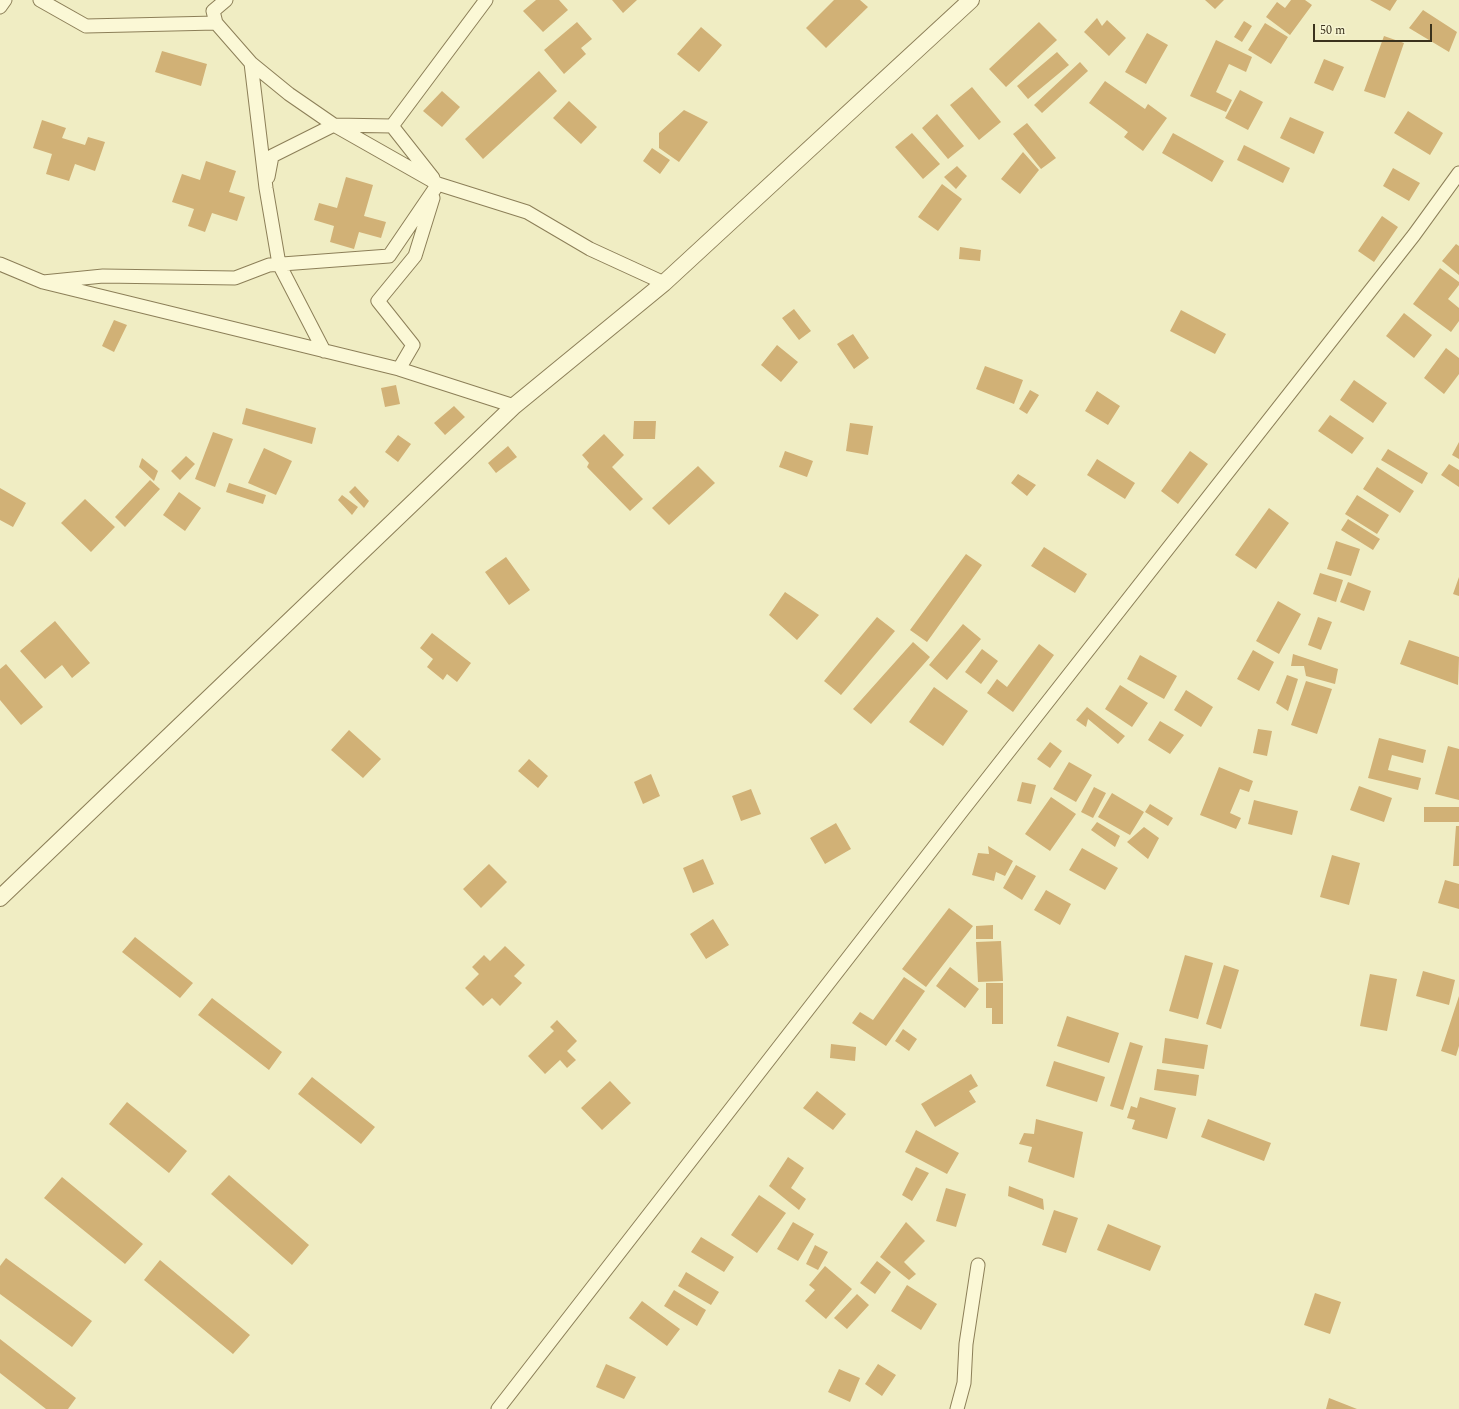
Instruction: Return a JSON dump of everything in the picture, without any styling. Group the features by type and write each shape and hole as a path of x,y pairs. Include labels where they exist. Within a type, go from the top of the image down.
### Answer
{"street":[{"path":"0,7 6,0"},
{"path":"40,0 86,26 216,23"},
{"path":"226,0 213,11 216,23 251,63 289,94 334,125 438,184 527,212 590,249 664,283"},
{"path":"392,126 486,0"},
{"path":"0,898 514,406 664,283 971,0"},
{"path":"251,63 266,188 279,264 324,351"},
{"path":"266,188 272,156 334,125 392,126"},
{"path":"392,126 438,184"},
{"path":"498,1409 962,811 1414,235 1459,173"},
{"path":"43,282 104,276 235,278 269,265 389,256 438,184"},
{"path":"399,370 413,345 378,301 415,256 438,184"},
{"path":"0,264 43,282 399,370 514,406"},
{"path":"958,1409 964,1383 966,1344 978,1265"}],"building":[{"path":"536,0 559,0 568,10 543,32 523,11"},
{"path":"612,0 637,0 623,13"},
{"path":"834,0 860,0 868,7 826,48 806,28"},
{"path":"1205,0 1224,0 1215,9"},
{"path":"1291,0 1305,0 1312,5 1290,35 1266,17 1277,2 1285,8"},
{"path":"1370,0 1397,0 1390,11"},
{"path":"1423,10 1457,32 1449,52 1409,28"},
{"path":"1097,18 1102,26 1107,20 1126,38 1109,56 1084,32"},
{"path":"1244,21 1252,26 1242,42 1234,37"},
{"path":"577,22 592,39 581,48 586,54 564,74 544,50"},
{"path":"1039,22 1057,40 1006,87 989,69"},
{"path":"1265,23 1288,37 1271,64 1248,50"},
{"path":"701,27 722,45 699,72 677,54"},
{"path":"1147,33 1168,45 1146,84 1125,72"},
{"path":"1384,36 1404,43 1385,98 1364,91"},
{"path":"1216,40 1252,57 1246,72 1229,64 1216,92 1232,100 1226,112 1190,96"},
{"path":"162,51 207,64 201,86 155,72"},
{"path":"1057,52 1069,65 1028,99 1017,86"},
{"path":"1324,59 1344,67 1333,91 1314,83"},
{"path":"1080,62 1088,71 1042,113 1034,105"},
{"path":"539,71 557,91 483,159 465,139"},
{"path":"1105,81 1145,109 1148,104 1167,118 1143,151 1124,137 1128,132 1089,103"},
{"path":"972,87 1001,122 979,140 950,105"},
{"path":"1240,90 1263,102 1248,130 1225,118"},
{"path":"442,91 460,107 442,127 423,111"},
{"path":"569,101 597,127 581,144 553,118"},
{"path":"684,110 708,122 679,162 659,148 659,133"},
{"path":"1408,111 1443,133 1430,155 1394,133"},
{"path":"937,114 964,146 948,159 922,128"},
{"path":"1290,117 1324,132 1314,154 1280,138"},
{"path":"42,120 66,128 62,138 85,145 88,137 105,142 95,171 75,164 69,181 46,174 52,154 33,148"},
{"path":"1027,123 1056,158 1041,169 1013,134"},
{"path":"912,133 940,164 923,179 895,147"},
{"path":"1173,133 1224,161 1212,182 1162,153"},
{"path":"1244,145 1290,168 1283,183 1237,160"},
{"path":"652,148 670,160 660,174 643,161"},
{"path":"1023,152 1039,170 1020,194 1001,179"},
{"path":"206,161 236,171 229,192 245,197 237,221 212,213 205,232 188,226 194,209 172,202 182,174 200,180"},
{"path":"957,166 967,176 956,189 944,177"},
{"path":"1393,168 1420,183 1409,201 1383,186"},
{"path":"346,177 373,185 364,216 386,222 381,238 359,232 354,249 330,242 334,226 314,220 319,203 337,208"},
{"path":"942,184 962,199 938,231 918,217"},
{"path":"1382,216 1398,227 1374,262 1358,251"},
{"path":"1456,244 1459,246 1459,275 1442,261"},
{"path":"960,247 981,250 980,261 959,259"},
{"path":"1440,268 1459,282 1459,285 1448,299 1459,308 1459,321 1451,332 1413,304"},
{"path":"794,309 811,331 799,340 782,318"},
{"path":"1181,310 1226,334 1215,354 1170,331"},
{"path":"1404,313 1432,335 1414,358 1386,336"},
{"path":"114,320 127,325 114,352 102,346"},
{"path":"853,334 869,358 854,369 837,344"},
{"path":"777,345 798,362 781,382 761,365"},
{"path":"1446,348 1459,358 1459,374 1444,394 1424,378"},
{"path":"985,366 1023,380 1014,404 976,389"},
{"path":"1354,380 1387,403 1373,423 1340,400"},
{"path":"396,385 400,404 385,407 381,388"},
{"path":"1030,390 1039,395 1027,414 1019,409"},
{"path":"1097,391 1120,406 1108,425 1085,411"},
{"path":"454,406 465,417 445,435 434,423"},
{"path":"246,408 316,428 312,444 242,424"},
{"path":"1330,415 1364,438 1352,454 1318,431"},
{"path":"634,421 656,421 655,439 633,439"},
{"path":"850,423 873,426 868,455 846,451"},
{"path":"213,432 233,439 215,487 195,479"},
{"path":"604,434 624,455 612,467 643,499 630,511 587,467 589,463 582,455"},
{"path":"398,435 411,444 398,462 385,452"},
{"path":"1459,442 1459,459 1452,455"},
{"path":"508,446 517,457 496,473 488,463"},
{"path":"264,448 292,461 276,495 248,483"},
{"path":"1388,449 1428,473 1422,484 1381,460"},
{"path":"785,451 813,461 807,477 779,467"},
{"path":"1190,451 1208,464 1178,504 1161,491"},
{"path":"186,456 195,464 180,480 171,471"},
{"path":"142,458 158,471 154,481 139,467"},
{"path":"1097,459 1135,483 1125,499 1087,475"},
{"path":"1449,464 1459,470 1459,487 1441,475"},
{"path":"698,466 715,483 669,525 652,508"},
{"path":"1377,467 1414,491 1400,513 1363,489"},
{"path":"1018,474 1036,485 1027,496 1011,483"},
{"path":"150,480 160,489 125,527 115,517"},
{"path":"229,483 266,495 263,504 226,492"},
{"path":"355,486 369,501 364,508 349,492"},
{"path":"0,488 26,503 13,527 0,520"},
{"path":"179,492 201,508 185,531 163,515"},
{"path":"342,495 358,507 352,515 338,500"},
{"path":"1357,495 1389,515 1377,534 1345,514"},
{"path":"85,499 115,527 91,552 61,523"},
{"path":"1269,508 1289,523 1256,569 1235,555"},
{"path":"1348,519 1380,539 1373,550 1341,530"},
{"path":"1336,541 1360,549 1351,576 1327,569"},
{"path":"1044,547 1087,574 1075,593 1031,566"},
{"path":"966,554 982,565 927,642 910,630"},
{"path":"506,557 530,590 509,605 485,572"},
{"path":"1320,573 1343,580 1336,602 1313,594"},
{"path":"1459,577 1459,596 1453,594"},
{"path":"1348,582 1371,591 1364,611 1340,602"},
{"path":"785,592 819,615 797,640 769,615"},
{"path":"1278,601 1301,614 1279,654 1256,641"},
{"path":"877,617 895,631 841,695 824,681"},
{"path":"1318,617 1332,622 1321,650 1308,645"},
{"path":"55,621 90,663 72,678 62,665 45,679 20,651"},
{"path":"963,624 981,639 947,680 929,665"},
{"path":"432,633 471,663 457,682 447,674 443,680 427,667 433,659 420,648"},
{"path":"1409,640 1459,657 1458,685 1400,664"},
{"path":"913,642 930,657 871,724 853,709"},
{"path":"1039,644 1054,655 1013,712 987,693 997,679 1007,687"},
{"path":"982,649 998,661 981,684 965,672"},
{"path":"1253,650 1274,662 1259,691 1237,679"},
{"path":"1293,654 1338,669 1335,684 1306,676 1304,666 1291,666"},
{"path":"1140,655 1177,676 1164,699 1127,679"},
{"path":"6,664 43,707 21,725 0,700 0,669"},
{"path":"1287,675 1298,679 1288,711 1276,703"},
{"path":"1306,681 1332,689 1317,734 1291,725"},
{"path":"1120,685 1148,703 1132,727 1105,709"},
{"path":"934,687 968,711 943,746 909,722"},
{"path":"1186,690 1213,707 1201,727 1174,710"},
{"path":"1087,707 1125,736 1118,744 1088,719 1086,727 1076,720"},
{"path":"1160,721 1184,735 1170,754 1148,740"},
{"path":"1258,729 1272,731 1267,756 1253,753"},
{"path":"349,730 381,759 363,778 331,750"},
{"path":"1379,738 1426,750 1423,763 1392,755 1388,770 1421,778 1418,790 1368,778"},
{"path":"1050,742 1062,751 1050,768 1037,759"},
{"path":"1448,746 1459,749 1459,800 1435,794"},
{"path":"529,759 548,776 538,788 518,771"},
{"path":"1069,762 1092,775 1076,802 1053,789"},
{"path":"1219,767 1253,781 1249,792 1240,789 1230,813 1241,818 1236,829 1200,815"},
{"path":"651,774 660,796 643,804 634,782"},
{"path":"1022,782 1036,785 1031,804 1017,801"},
{"path":"1359,786 1392,798 1384,822 1350,810"},
{"path":"1094,787 1106,793 1093,818 1081,812"},
{"path":"751,789 761,814 741,821 732,796"},
{"path":"1112,793 1144,812 1130,835 1098,817"},
{"path":"1051,797 1076,814 1050,851 1025,834"},
{"path":"1254,800 1298,811 1292,835 1248,824"},
{"path":"1150,804 1173,818 1168,826 1145,812"},
{"path":"1424,807 1459,807 1459,822 1424,822"},
{"path":"1097,822 1120,836 1115,847 1091,830"},
{"path":"836,823 851,849 825,864 810,838"},
{"path":"1456,826 1459,826 1459,866 1453,866"},
{"path":"1144,827 1159,838 1148,859 1127,842"},
{"path":"988,846 1013,861 1005,876 996,872 994,881 972,875 978,853 989,854"},
{"path":"1082,848 1118,868 1105,890 1069,870"},
{"path":"1332,855 1360,863 1349,905 1320,897"},
{"path":"703,859 714,884 693,893 683,868"},
{"path":"489,864 507,882 481,908 463,889"},
{"path":"1016,865 1036,876 1022,900 1003,888"},
{"path":"1445,880 1459,884 1459,909 1438,903"},
{"path":"1046,890 1071,904 1060,925 1034,910"},
{"path":"949,908 973,926 926,987 902,969"},
{"path":"713,919 729,945 706,959 690,934"},
{"path":"993,925 993,939 976,939 976,926"},
{"path":"135,937 193,983 180,998 122,952"},
{"path":"1001,941 1003,981 978,982 976,942"},
{"path":"505,946 525,965 514,976 522,983 500,1006 492,998 483,1006 465,988 479,974 472,967 484,955 490,961"},
{"path":"1185,955 1213,963 1198,1019 1169,1011"},
{"path":"1224,965 1239,970 1221,1029 1206,1024"},
{"path":"950,967 979,989 965,1008 936,986"},
{"path":"1423,971 1455,980 1449,1005 1416,996"},
{"path":"1370,974 1397,979 1387,1031 1360,1026"},
{"path":"904,977 925,991 886,1046 852,1023 860,1012 873,1020"},
{"path":"986,983 1003,983 1003,1024 992,1024 992,1008 986,1008"},
{"path":"1459,996 1459,1046 1456,1056 1441,1051"},
{"path":"212,998 282,1052 269,1070 198,1015"},
{"path":"1067,1016 1119,1033 1109,1063 1057,1046"},
{"path":"557,1020 577,1041 567,1051 576,1060 567,1068 560,1060 545,1074 528,1056 554,1031 550,1027"},
{"path":"903,1029 917,1039 909,1051 895,1041"},
{"path":"1165,1038 1208,1045 1204,1069 1162,1063"},
{"path":"1130,1042 1143,1046 1123,1110 1110,1106"},
{"path":"831,1044 856,1047 855,1061 830,1058"},
{"path":"1054,1061 1105,1077 1097,1102 1046,1086"},
{"path":"1157,1069 1199,1075 1196,1096 1154,1090"},
{"path":"971,1074 978,1086 969,1091 976,1102 935,1127 921,1104"},
{"path":"312,1077 375,1127 361,1144 298,1094"},
{"path":"610,1081 631,1103 602,1130 581,1108"},
{"path":"817,1091 846,1114 833,1130 803,1108"},
{"path":"1140,1097 1176,1108 1167,1139 1132,1129 1135,1120 1127,1118 1131,1106 1137,1108"},
{"path":"127,1102 187,1151 169,1173 109,1124"},
{"path":"1036,1119 1083,1132 1074,1178 1028,1162 1032,1147 1019,1144 1024,1133 1034,1134"},
{"path":"1208,1119 1271,1143 1264,1161 1201,1137"},
{"path":"916,1130 959,1153 947,1174 905,1152"},
{"path":"788,1157 804,1168 791,1188 806,1199 799,1210 769,1186"},
{"path":"916,1167 929,1173 912,1201 902,1195"},
{"path":"229,1175 309,1245 292,1265 211,1194"},
{"path":"62,1177 143,1244 125,1264 44,1198"},
{"path":"1009,1186 1043,1199 1044,1210 1008,1196"},
{"path":"946,1188 966,1194 956,1227 936,1221"},
{"path":"759,1195 786,1213 757,1253 731,1235"},
{"path":"1054,1210 1078,1218 1066,1253 1042,1245"},
{"path":"793,1222 814,1234 798,1261 777,1249"},
{"path":"906,1222 925,1241 904,1262 916,1274 909,1280 880,1257"},
{"path":"1108,1224 1161,1246 1150,1271 1097,1250"},
{"path":"701,1237 734,1257 724,1272 691,1252"},
{"path":"815,1245 828,1252 818,1270 806,1264"},
{"path":"6,1258 92,1321 72,1347 0,1294 0,1266"},
{"path":"160,1260 250,1335 233,1354 144,1280"},
{"path":"877,1261 891,1272 875,1294 860,1283"},
{"path":"825,1266 852,1289 826,1319 805,1301 815,1290 809,1285"},
{"path":"686,1272 719,1292 711,1305 678,1286"},
{"path":"907,1285 937,1304 921,1330 891,1311"},
{"path":"674,1290 706,1310 697,1326 664,1306"},
{"path":"1315,1293 1341,1302 1330,1334 1304,1325"},
{"path":"857,1294 869,1305 847,1329 834,1318"},
{"path":"642,1301 680,1329 667,1346 629,1318"},
{"path":"0,1339 76,1398 68,1409 46,1409 0,1373"},
{"path":"606,1364 636,1377 624,1399 596,1387"},
{"path":"878,1364 896,1375 882,1396 865,1384"},
{"path":"839,1369 860,1378 850,1402 828,1392"},
{"path":"1329,1398 1357,1409 1326,1409"}]}
